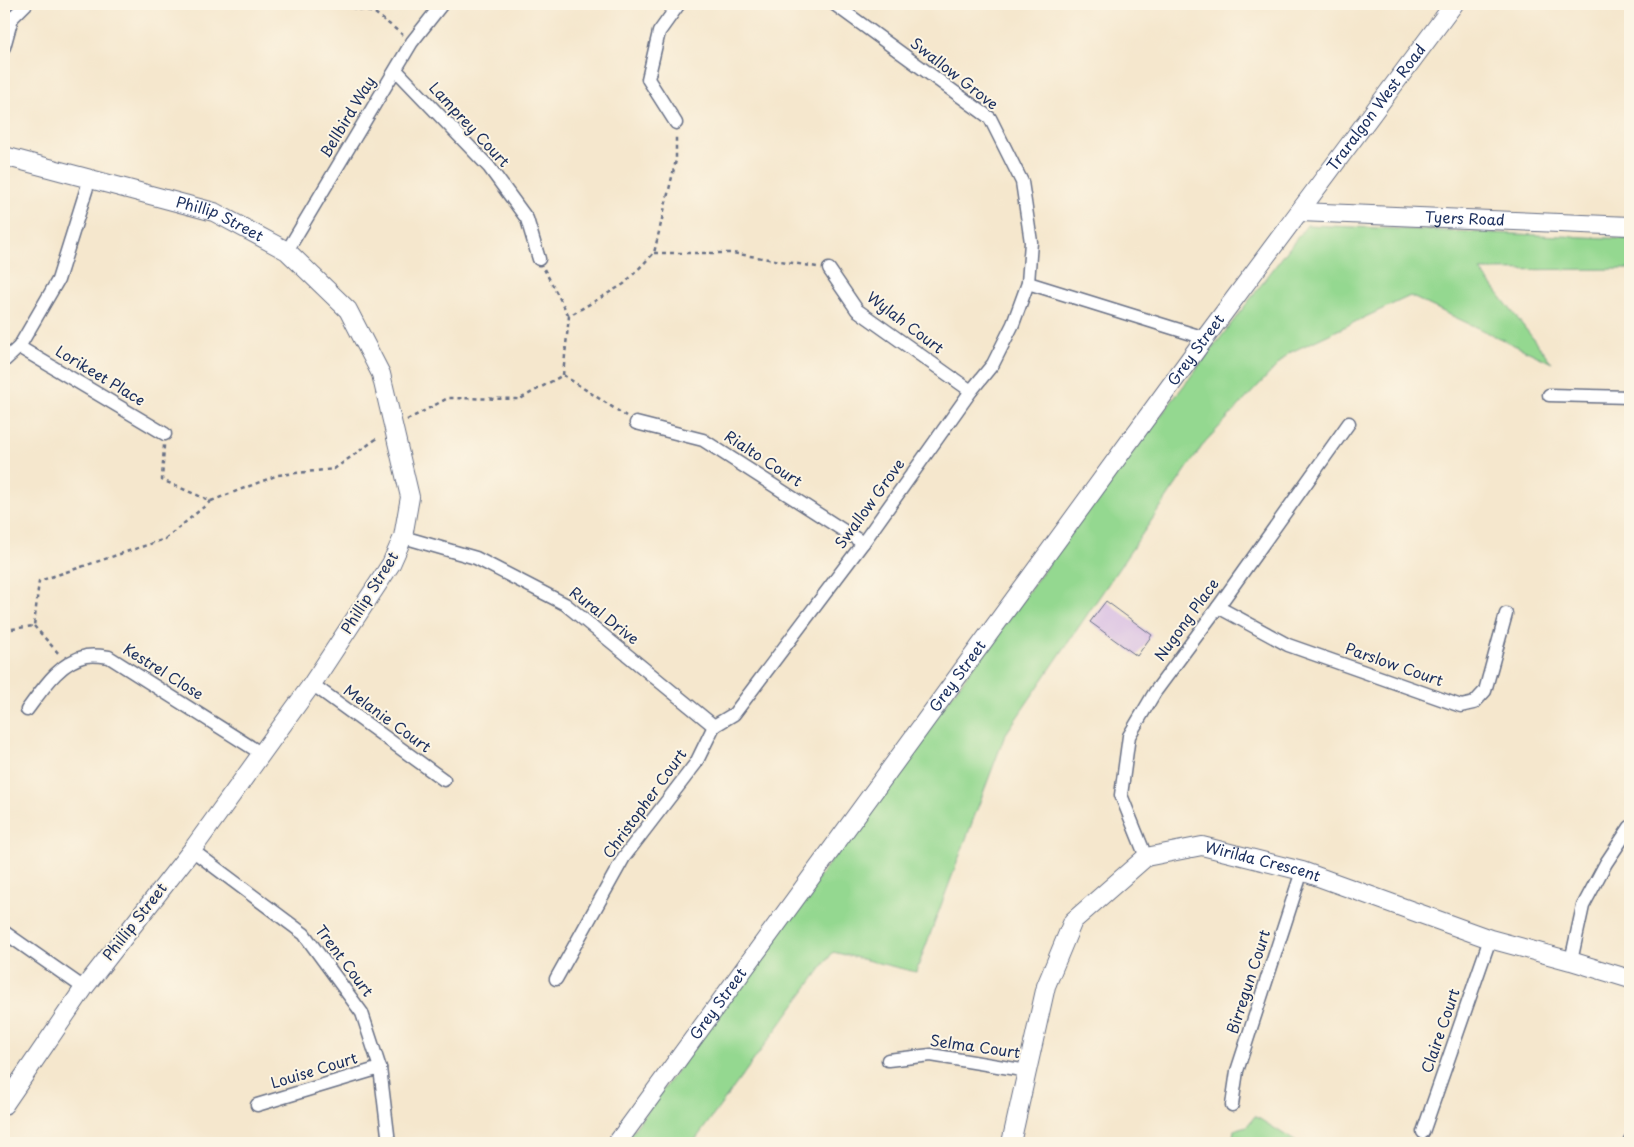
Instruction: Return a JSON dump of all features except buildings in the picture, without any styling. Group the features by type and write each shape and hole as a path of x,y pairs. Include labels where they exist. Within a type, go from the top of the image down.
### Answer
{"street":[{"path":"4,47 12,18 26,4"},
{"name":"Bellbird Way","path":"287,251 412,42 442,4"},
{"path":"676,122 648,78 659,32 679,4"},
{"name":"Swallow Grove","path":"714,726 734,714 863,543 993,364 1013,324 1028,283 1031,242 1022,182 990,118 834,4"},
{"name":"Traralgon West Road","path":"1300,212 1454,4"},
{"name":"Lamprey Court","path":"396,70 489,167 527,219 539,260"},
{"name":"Phillip Street","path":"4,156 214,212 287,251 348,310 381,374 410,497 403,536 392,564 312,684 192,850 84,988 4,1105"},
{"path":"4,361 19,347 58,280 90,178"},
{"name":"Tyers Road","path":"1300,212 1630,226"},
{"name":"Grey Street","path":"617,1143 1205,338 1300,212"},
{"name":"Wylah Court","path":"829,269 857,310 971,392"},
{"path":"1028,283 1205,338"},
{"name":"Lorikeet Place","path":"19,347 165,434"},
{"path":"1549,395 1630,397"},
{"name":"Rialto Court","path":"636,423 703,440 863,543"},
{"name":"Nugong Place","path":"1146,857 1121,795 1129,736 1155,692 1349,423"},
{"name":"Rural Drive","path":"403,536 476,558 566,604 714,726"},
{"name":"Parslow Court","path":"1218,607 1288,645 1461,706 1474,703 1485,691 1506,614"},
{"name":"Kestrel Close","path":"27,710 48,682 68,664 86,656 109,657 262,754"},
{"name":"Melanie Court","path":"312,684 444,780"},
{"name":"Christopher Court","path":"556,979 624,857 696,763 714,726"},
{"path":"1571,961 1583,906 1606,863 1630,827"},
{"name":"Wirilda Crescent","path":"1146,857 1202,846 1302,870 1490,939 1571,961 1630,980"},
{"name":"Trent Court","path":"192,850 304,934 362,1013 380,1068 389,1143"},
{"path":"1011,1143 1046,986 1073,921 1146,857"},
{"name":"Birregun Court","path":"1232,1106 1237,1071 1302,870"},
{"path":"4,932 84,988"},
{"name":"Claire Court","path":"1423,1132 1490,939"},
{"name":"Selma Court","path":"888,1060 931,1055 1028,1071"},
{"name":"Louise Court","path":"257,1105 380,1068"}],"path":[{"path":"336,4 375,13 412,42"},
{"path":"569,316 624,284 654,253 676,160 676,122"},
{"path":"654,253 732,253 829,269"},
{"path":"539,260 569,316 563,375"},
{"path":"68,664 34,626 39,581 165,539 211,501 278,476 334,468 394,427 448,398 520,398 563,375"},
{"path":"563,375 636,423"},
{"path":"165,434 162,480 211,501"},
{"path":"4,630 34,626"}],"green space":[{"path":"1307,225 1630,239 1630,269 1480,270 1552,363 1410,296 1289,353 1205,442 1005,735 916,972 833,952 693,1143 624,1143 1083,517"},
{"path":"1255,1116 1298,1143 1232,1143 1234,1130 1247,1126"}]}
